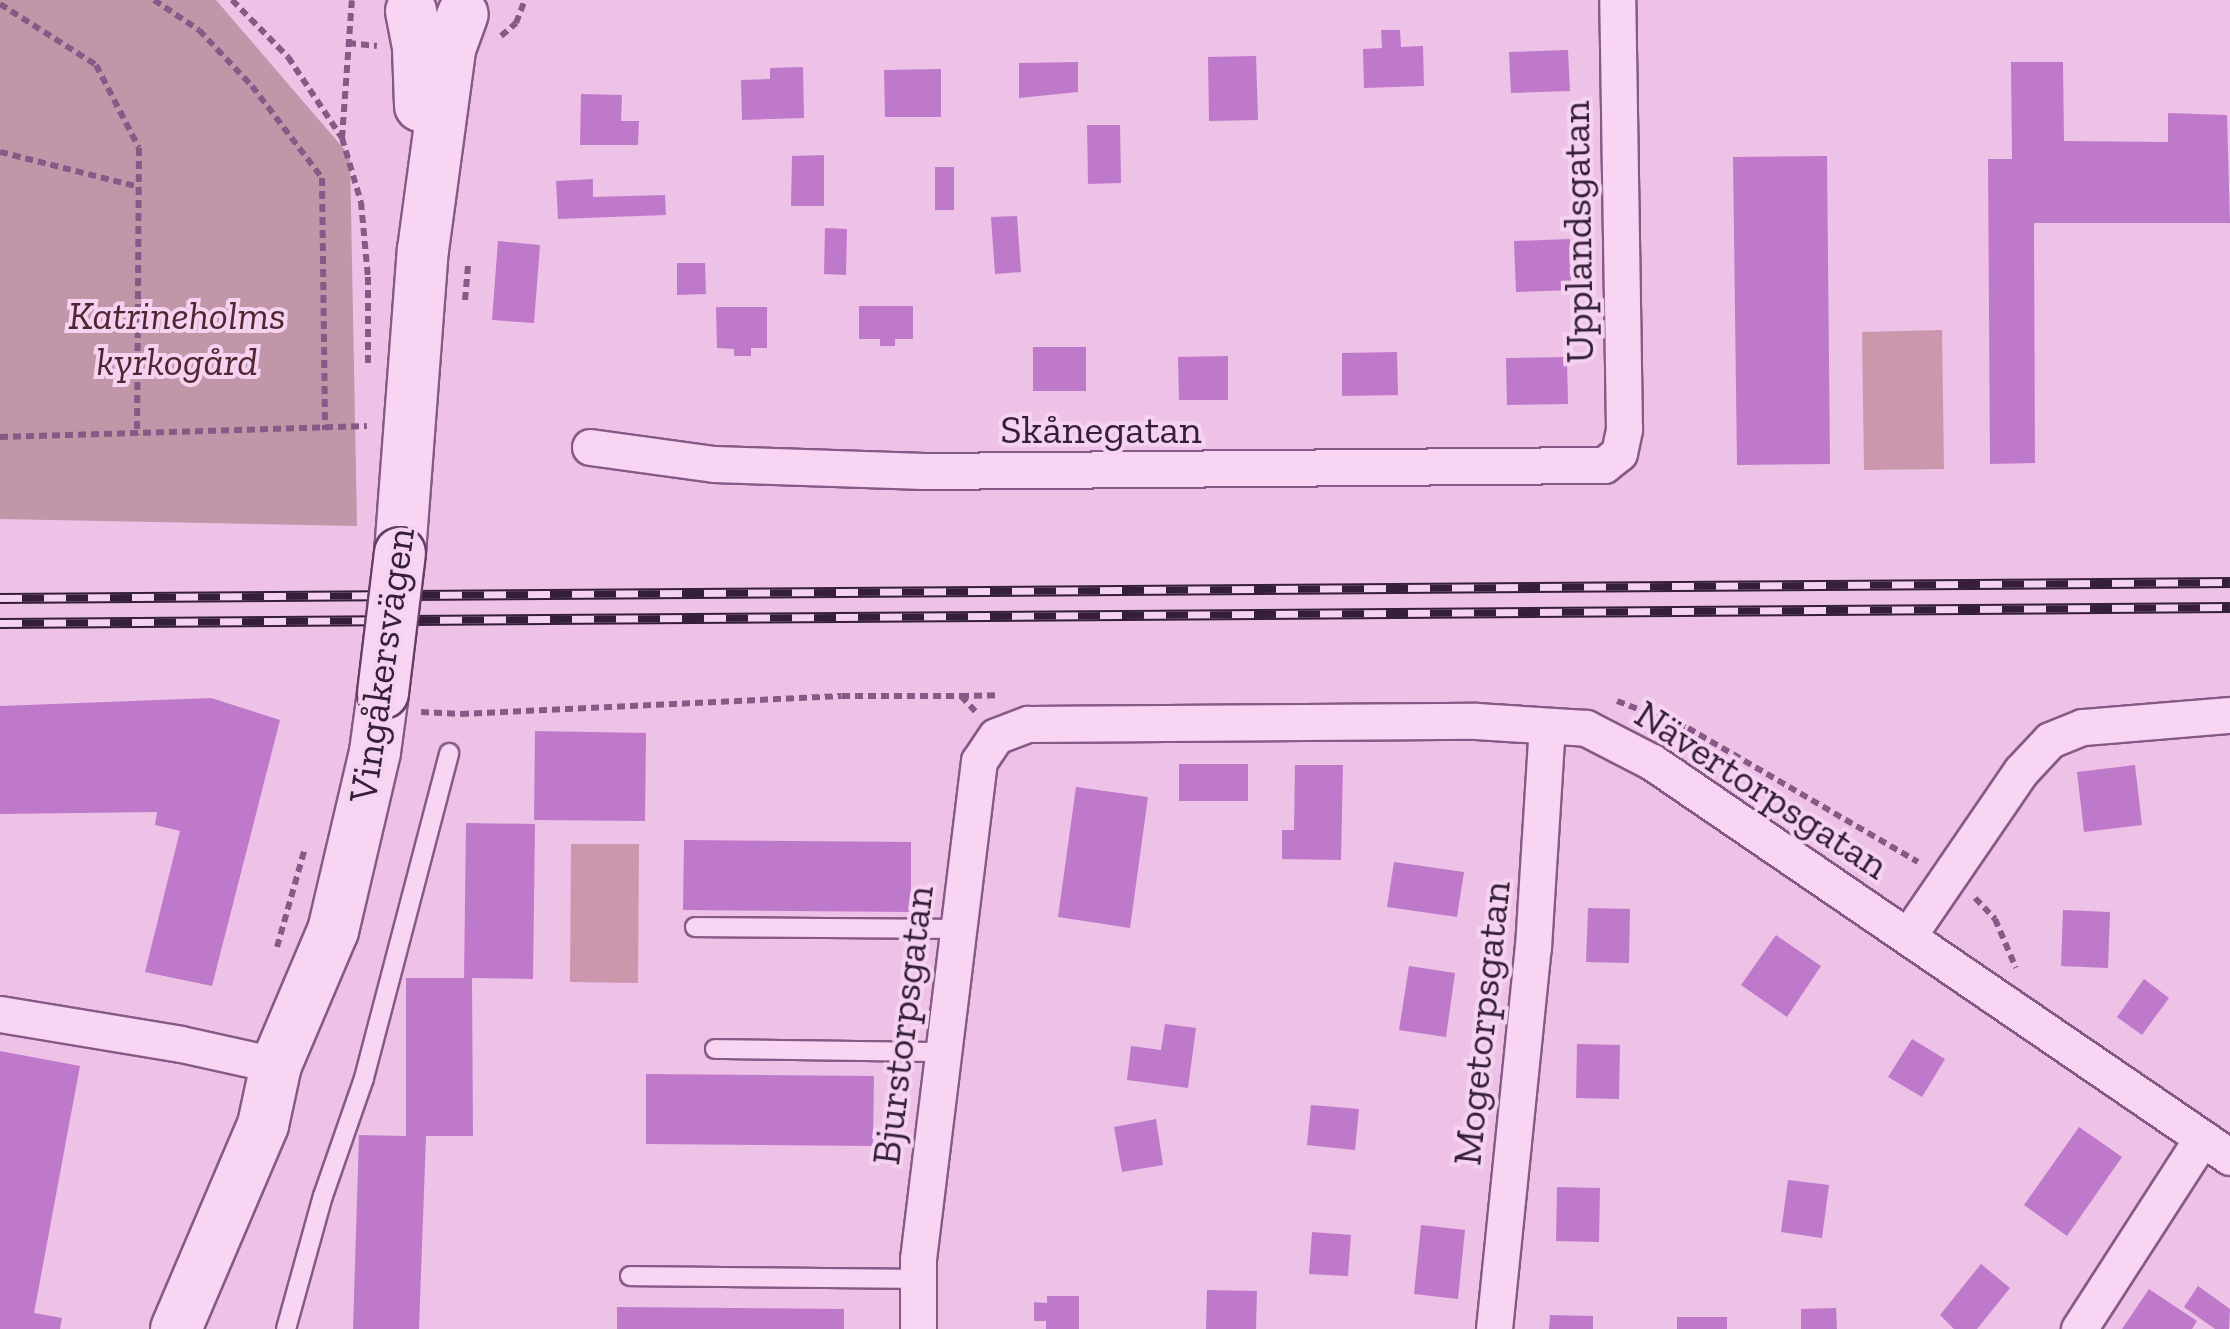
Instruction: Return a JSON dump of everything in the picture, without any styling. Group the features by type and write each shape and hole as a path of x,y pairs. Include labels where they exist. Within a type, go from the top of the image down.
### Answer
{"main road":[{"name":"Vingåkersvägen","path":"404,6 434,19 479,18"},
{"name":"Vingåkersvägen","path":"404,6 418,48 423,250"},
{"name":"Vingåkersvägen","path":"176,1329 263,1125 276,1066 333,931 382,698 400,553 423,250 450,50 479,18"},
{"name":"Vingåkersvägen","path":"147,1329 242,1117 276,1066"}],"street":[{"name":"Upplandsgatan","path":"1612,458 1619,453 1624,429 1617,0"},
{"name":"Skånegatan","path":"590,446 714,464 942,472 1604,466 1612,458"},
{"path":"1908,936 2021,771 2050,740 2083,727 2230,715"},
{"name":"Nävertorpsgatan","path":"996,736 1028,724 1476,721 1586,728 1614,738 2216,1148"},
{"name":"Mogetorpsgatan","path":"1494,1329 1534,947 1547,726"},
{"name":"Bjurstorpsgatan","path":"918,1329 918,1278 956,929 979,761 996,736"},
{"path":"0,1014 181,1044 276,1066"},
{"path":"2080,1329 2216,1148"}],"lane":[{"path":"286,1329 323,1196 364,1078 449,753"},
{"path":"694,927 956,929"},
{"path":"716,1049 942,1052"},
{"path":"630,1276 918,1278"}],"path":[{"path":"154,0 199,30 252,86 322,178 325,430"},
{"path":"232,0 288,56 342,138 361,202 368,276 368,370"},
{"path":"342,138 352,0"},
{"path":"479,18 516,23 526,0"},
{"path":"0,4 96,66 139,148 137,435"},
{"path":"0,152 139,187"},
{"path":"368,408 368,439"},
{"path":"0,437 368,426"},
{"path":"382,698 461,714 660,702 1018,694"},
{"path":"960,696 996,736"},
{"path":"1603,698 1688,728 1977,899 1995,919 2022,978"},
{"path":"272,964 309,834"}],"shaded area":[{"path":"1942,330 1944,469 1864,470 1862,332"},
{"path":"571,844 639,844 638,983 570,982"}],"green space":[{"name":"Katrineholms kyrkogård","path":"0,0 216,0 350,156 357,526 0,519"}],"building":[{"path":"1381,30 1400,30 1401,47 1423,46 1424,86 1364,88 1363,49 1382,48"},
{"path":"1568,50 1570,91 1511,93 1509,52"},
{"path":"1256,56 1258,120 1209,121 1208,57"},
{"path":"1078,62 1078,92 1019,98 1019,63"},
{"path":"2011,62 2063,62 2064,141 2168,142 2168,113 2227,115 2230,223 2034,223 2035,463 1990,464 1988,159 2012,159"},
{"path":"803,67 804,118 742,120 741,80 770,79 770,68"},
{"path":"941,69 941,117 885,117 884,70"},
{"path":"581,94 622,95 621,121 639,121 638,145 580,145"},
{"path":"1087,125 1120,125 1121,183 1088,184"},
{"path":"824,155 824,206 791,206 792,156"},
{"path":"1827,156 1830,464 1737,465 1733,157"},
{"path":"935,167 954,167 954,210 935,210"},
{"path":"593,179 593,197 665,195 666,215 558,219 556,181"},
{"path":"1017,216 1021,272 995,274 991,217"},
{"path":"825,228 847,229 846,275 824,274"},
{"path":"1570,239 1571,290 1516,292 1514,241"},
{"path":"498,241 540,245 534,323 492,320"},
{"path":"677,263 705,263 706,294 677,295"},
{"path":"859,306 913,306 913,339 895,339 895,346 880,346 880,339 859,339"},
{"path":"716,307 767,307 767,348 751,348 751,356 734,356 734,349 717,348"},
{"path":"1033,347 1086,347 1086,391 1033,391"},
{"path":"1397,352 1398,395 1342,396 1342,353"},
{"path":"1228,356 1228,400 1179,400 1178,357"},
{"path":"1567,357 1568,404 1507,405 1506,358"},
{"path":"211,698 280,720 212,986 145,972 180,831 155,825 157,812 0,814 0,706"},
{"path":"535,731 646,733 645,821 534,820"},
{"path":"1179,764 1248,764 1248,801 1179,801"},
{"path":"1295,765 1343,765 1341,860 1282,859 1282,830 1294,830"},
{"path":"2135,765 2142,825 2084,832 2077,772"},
{"path":"1076,787 1148,797 1130,928 1058,917"},
{"path":"466,823 535,824 533,979 472,978 473,1136 426,1136 419,1329 353,1329 359,1135 406,1136 406,978 464,978"},
{"path":"684,840 911,842 911,912 683,910"},
{"path":"1394,862 1464,872 1457,917 1387,907"},
{"path":"1588,908 1630,909 1629,963 1586,962"},
{"path":"2063,910 2110,912 2108,968 2061,966"},
{"path":"1776,935 1821,966 1787,1017 1741,985"},
{"path":"1409,966 1455,973 1446,1037 1399,1030"},
{"path":"2144,979 2169,998 2142,1035 2117,1017"},
{"path":"1165,1024 1196,1028 1188,1088 1127,1080 1131,1046 1161,1050"},
{"path":"1912,1039 1945,1059 1922,1097 1888,1077"},
{"path":"1577,1044 1620,1045 1619,1099 1576,1098"},
{"path":"0,1051 80,1066 34,1313 62,1318 60,1329 0,1329"},
{"path":"646,1074 874,1076 873,1146 646,1144"},
{"path":"1311,1105 1359,1109 1355,1150 1307,1145"},
{"path":"1156,1119 1163,1165 1122,1172 1114,1127"},
{"path":"2079,1127 2122,1157 2067,1236 2024,1205"},
{"path":"1788,1180 1829,1185 1822,1238 1781,1232"},
{"path":"1557,1187 1600,1188 1599,1242 1556,1241"},
{"path":"1421,1225 1465,1230 1458,1299 1414,1294"},
{"path":"1312,1232 1351,1235 1348,1276 1309,1274"},
{"path":"1981,1264 2010,1288 1977,1329 1954,1329 1940,1315"},
{"path":"2198,1286 2230,1309 2229,1329 2215,1329 2184,1307"},
{"path":"2149,1289 2197,1321 2192,1329 2122,1329"},
{"path":"1207,1290 1257,1291 1256,1329 1206,1329"},
{"path":"1047,1296 1079,1296 1079,1329 1046,1329 1046,1321 1034,1321 1034,1302 1047,1303"},
{"path":"617,1307 844,1309 844,1329 617,1329"},
{"path":"1836,1308 1837,1329 1801,1329 1801,1309"},
{"path":"1550,1315 1593,1316 1593,1329 1549,1329"},
{"path":"1677,1317 1727,1317 1727,1329 1677,1329"}],"railway":[{"path":"0,598 2230,582"},
{"path":"0,623 2230,607"}]}
